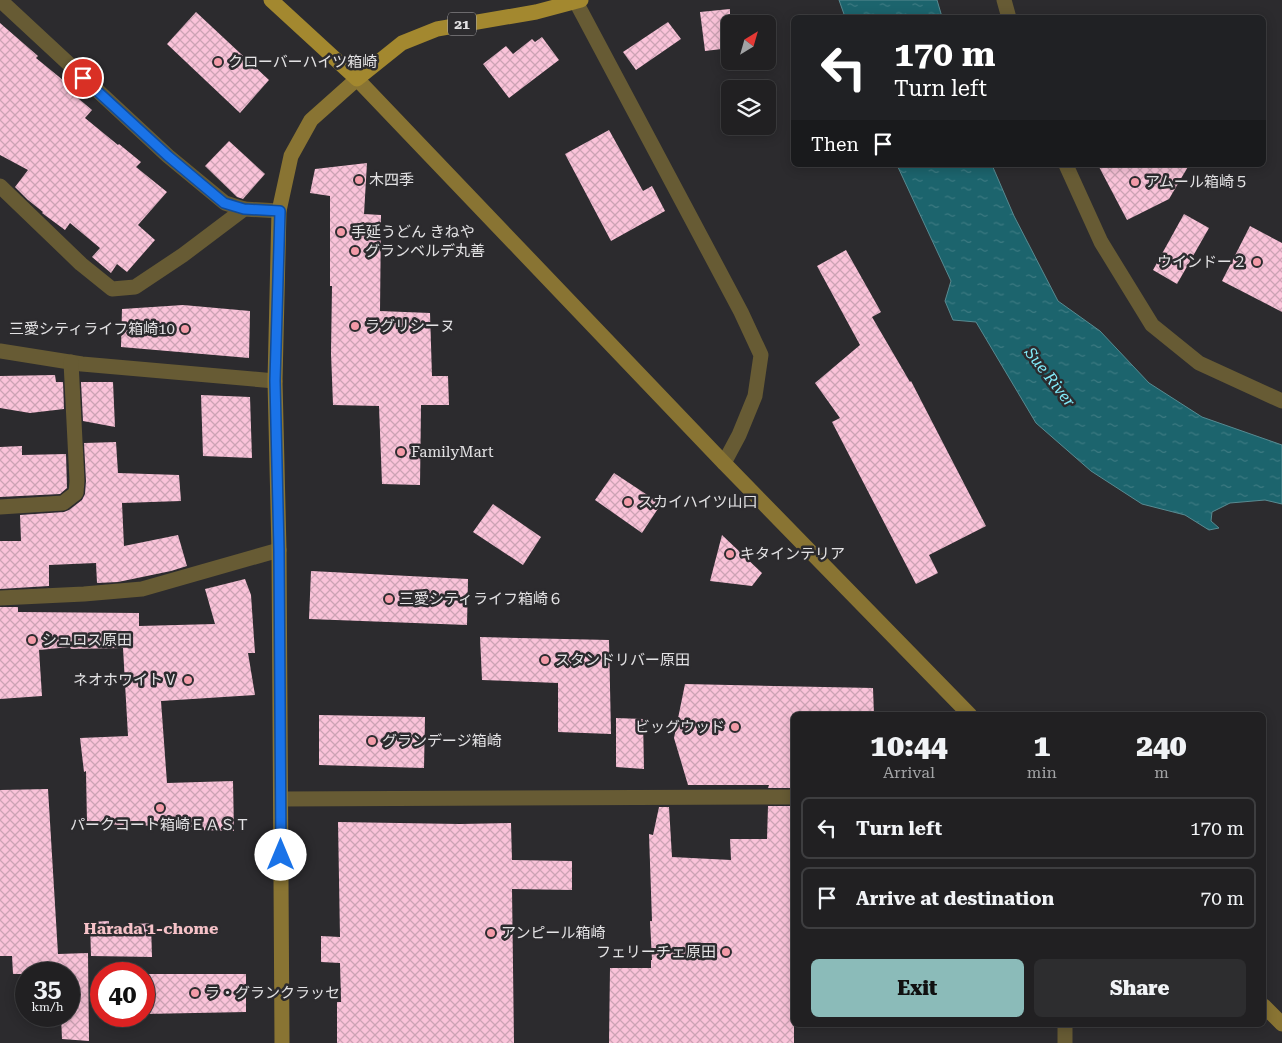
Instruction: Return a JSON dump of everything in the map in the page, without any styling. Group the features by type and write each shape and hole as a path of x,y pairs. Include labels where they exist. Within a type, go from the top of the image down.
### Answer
{"main road":[{"path":"272,0 357,79"},
{"name":"21","path":"357,79 402,43 437,29 536,12 578,1"}],"street":[{"path":"0,0 168,156 224,203 244,209 280,211"},
{"path":"1004,0 1009,15"},
{"path":"578,1 741,312 761,354 755,396 739,435 724,463"},
{"path":"282,1043 279,550 275,381 280,211 291,156 311,120 357,79 724,463 967,712"},
{"path":"1067,167 1101,242 1152,325 1200,363 1282,400"},
{"path":"0,186 81,264 112,289 135,287 183,255 244,209"},
{"path":"0,351 71,362 275,381"},
{"path":"0,507 63,504 76,493 78,481 71,362"},
{"path":"0,598 142,589 279,550"},
{"path":"281,799 791,797"},
{"path":"1266,1008 1282,1024"},
{"path":"1065,1027 1065,1043"}],"water":[{"path":"839,0 937,0 941,15 844,15"},
{"name":"Sue River","path":"898,167 993,167 1014,216 1058,301 1100,331 1149,383 1202,417 1282,445 1282,504 1265,500 1230,503 1212,512 1211,521 1219,528 1209,530 1185,515 1142,504 1091,471 1036,423 976,322 953,320 945,301 951,281"}],"building":[{"path":"730,9 730,15 721,15 721,49 705,51 700,12"},
{"name":"クローバーハイツ箱崎","path":"196,12 269,80 240,113 167,44"},
{"path":"668,22 681,39 636,70 623,52"},
{"path":"0,23 38,56 36,58 69,85 66,88 92,110 85,118 141,162 136,167 167,192 138,225 155,240 127,272 117,264 111,273 92,257 100,248 70,223 65,230 42,213 15,187 28,170 0,155"},
{"path":"542,37 559,60 509,98 483,64 506,46 513,54 532,39 535,42"},
{"path":"609,130 643,191 652,186 665,211 611,241 565,154"},
{"path":"229,141 265,174 243,199 237,197 205,166"},
{"path":"367,163 364,214 381,215 380,311 430,313 432,376 448,376 449,405 421,405 420,485 382,484 379,406 333,405 330,196 310,193 315,169"},
{"name":"アムール箱崎５","path":"1099,167 1188,167 1169,199 1127,220"},
{"path":"1184,214 1209,228 1177,284 1153,270"},
{"name":"ウインドー２","path":"1250,226 1282,243 1282,312 1222,281"},
{"path":"846,250 881,312 872,317 911,381 986,526 929,555 938,573 916,584 832,422 840,418 815,383 860,345 817,266"},
{"name":"三愛シティライフ箱崎10","path":"183,305 250,311 249,358 121,347 122,309"},
{"path":"55,375 56,382 63,382 64,409 30,413 0,408 0,376"},
{"path":"81,382 113,382 115,427 83,421"},
{"path":"201,395 250,397 252,458 203,456"},
{"path":"116,442 118,473 179,475 181,501 122,503 124,546 178,535 187,566 118,582 97,583 96,563 49,565 49,586 0,589 0,541 21,541 20,515 69,510 82,500 85,494 84,443"},
{"path":"22,446 22,455 66,454 67,488 60,494 0,497 0,447"},
{"name":"スカイハイツ山口","path":"614,473 661,504 642,533 595,500"},
{"path":"493,504 541,537 523,565 473,532"},
{"name":"キタインテリア","path":"722,535 762,573 752,586 710,581"},
{"name":"三愛シティライフ箱崎６","path":"311,571 468,579 467,625 309,619"},
{"path":"245,579 251,595 255,653 248,653 255,695 161,701 167,783 233,781 234,831 198,830 198,827 87,824 86,771 84,772 80,738 128,736 123,648 71,649 70,647 39,650 42,696 0,699 0,607 18,607 18,612 139,613 139,626 215,624 205,589"},
{"name":"スタンドリバー原田","path":"480,637 609,640 611,734 558,732 558,683 482,680"},
{"name":"ビッグウッド","path":"685,684 873,688 874,712 791,712 791,788 768,788 769,785 688,785 674,738"},
{"name":"グランデージ箱崎","path":"319,715 425,717 424,768 319,765"},
{"path":"616,718 643,719 644,769 616,767"},
{"path":"48,789 58,954 88,953 89,1041 62,1039 61,1027 80,1027 80,962 15,962 15,974 13,974 12,956 0,956 0,790"},
{"path":"768,806 791,806 791,1027 794,1027 794,1043 609,1043 610,968 651,968 650,921 652,921 649,834 653,835 659,807 669,807 672,857 731,860 730,839 767,839"},
{"path":"338,822 511,823 512,860 572,861 572,890 512,889 514,1043 337,1043 337,1002 341,1002 340,963 321,962 321,936 340,937"},
{"path":"109,921 109,926 151,923 152,957 91,956 90,922"},
{"name":"ラ・グランクラッセ","path":"155,974 246,974 246,1012 155,1014"}],"place":[{"name":"クローバーハイツ箱崎","path":"218,62"},
{"name":"木四季","path":"359,180"},
{"name":"アムール箱崎５","path":"1135,182"},
{"name":"手延うどん きねや","path":"341,232"},
{"name":"グランベルデ丸善","path":"355,251"},
{"name":"ウインドー２","path":"1257,262"},
{"name":"ラグリシーヌ","path":"355,326"},
{"name":"三愛シティライフ箱崎10","path":"185,329"},
{"name":"FamilyMart","path":"401,452"},
{"name":"スカイハイツ山口","path":"628,502"},
{"name":"キタインテリア","path":"730,554"},
{"name":"三愛シティライフ箱崎６","path":"389,599"},
{"name":"シュロス原田","path":"32,640"},
{"name":"スタンドリバー原田","path":"545,660"},
{"name":"ネオホワイトⅤ","path":"188,680"},
{"name":"ビッグウッド","path":"735,727"},
{"name":"グランデージ箱崎","path":"372,741"},
{"name":"パークコート箱崎ＥＡＳＴ","path":"160,808"},
{"name":"アンピール箱崎","path":"491,933"},
{"name":"フェリーチェ原田","path":"726,952"},
{"name":"ラ・グランクラッセ","path":"195,993"}],"district":[{"name":"Harada 1-chome","path":"151,928"}],"route":[{"path":"83,78 168,156 224,203 244,209 280,211 275,381 279,550 281,855"}]}
